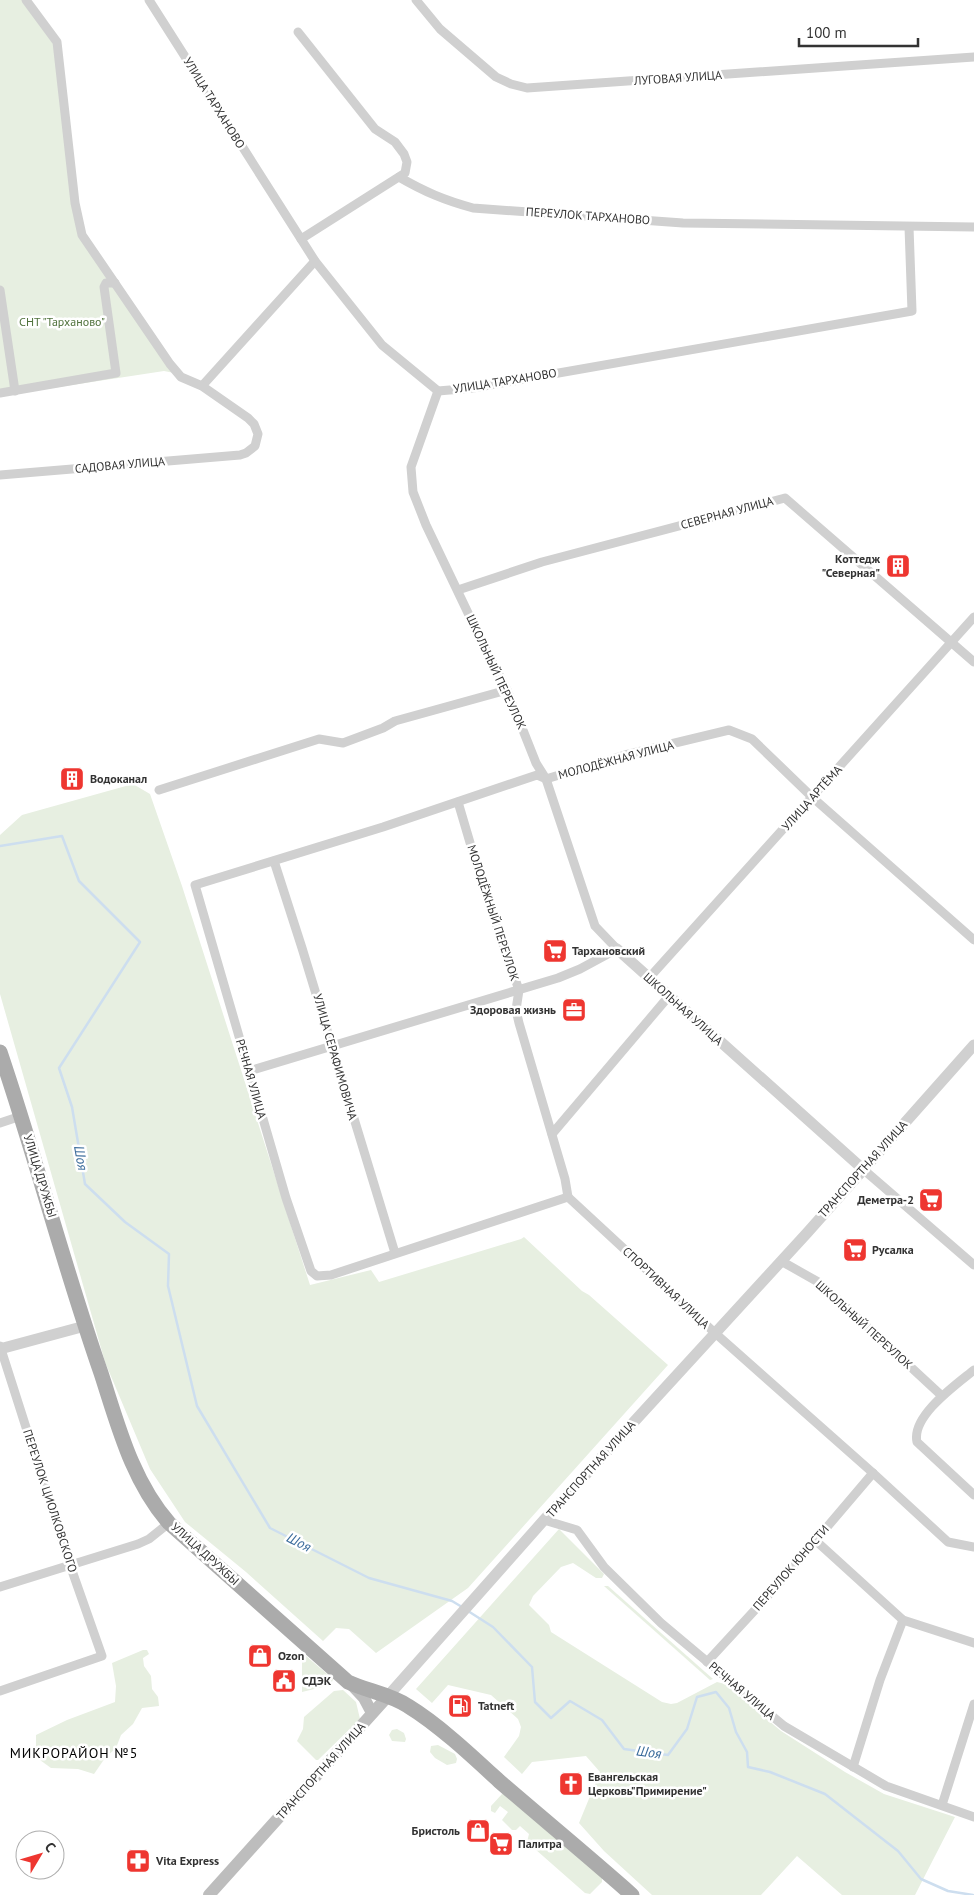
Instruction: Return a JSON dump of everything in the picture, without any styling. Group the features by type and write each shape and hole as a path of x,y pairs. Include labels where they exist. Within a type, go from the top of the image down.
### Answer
{"main road":[{"name":"УЛИЦА ДРУЖБЫ","path":"0,1052 85,1326 131,1460 149,1498 169,1523 348,1682 406,1704 632,1895"},
{"path":"348,1682 364,1698 372,1713"},
{"name":"ТРАНСПОРТНАЯ УЛИЦА","path":"209,1895 388,1696"}],"street":[{"path":"26,0 57,42 77,211 82,235 170,364 181,377 202,386 315,260"},
{"name":"УЛИЦА ТАРХАНОВО","path":"149,0 315,260 382,345 438,391 473,388 912,311 909,227"},
{"name":"ЛУГОВАЯ УЛИЦА","path":"416,0 440,29 496,77 511,84 527,88 974,57"},
{"path":"298,32 376,129 395,142 404,154 407,162 405,173 301,239"},
{"name":"ПЕРЕУЛОК ТАРХАНОВО","path":"399,177 446,201 473,208 683,223 974,228"},
{"path":"0,392 116,373 104,287 106,283 115,283"},
{"path":"0,290 15,391"},
{"name":"САДОВАЯ УЛИЦА","path":"0,475 246,453 255,446 258,434 257,428 248,418 202,386"},
{"name":"ШКОЛЬНЫЙ ПЕРЕУЛОК","path":"438,391 410,467 413,492 479,636 507,690 536,763 546,779 595,926 617,949"},
{"name":"СЕВЕРНАЯ УЛИЦА","path":"458,590 542,562 785,498 974,662"},
{"name":"УЛИЦА АРТЁМА","path":"649,978 974,617"},
{"path":"159,790 319,739 343,743 383,728 395,721 507,690"},
{"name":"МОЛОДЁЖНАЯ УЛИЦА","path":"195,885 537,776 546,779 625,755 729,730 752,740 812,797 974,940"},
{"name":"МОЛОДЁЖНЫЙ ПЕРЕУЛОК","path":"458,802 484,890 519,990 516,1010 519,1023 565,1179 568,1198"},
{"name":"УЛИЦА СЕРАФИМОВИЧА","path":"274,861 395,1253"},
{"name":"РЕЧНАЯ УЛИЦА","path":"195,885 286,1198 311,1272 317,1276 331,1275 395,1253"},
{"path":"249,1071 519,990 580,969 617,949"},
{"name":"ШКОЛЬНАЯ УЛИЦА","path":"617,949 864,1170 974,1265"},
{"path":"552,1134 669,996"},
{"name":"ТРАНСПОРТНАЯ УЛИЦА","path":"388,1696 461,1616 544,1520 864,1170 974,1045"},
{"path":"0,1123 21,1116"},
{"path":"395,1253 568,1198"},
{"name":"СПОРТИВНАЯ УЛИЦА","path":"568,1198 715,1333 874,1472 948,1542 974,1547"},
{"name":"ШКОЛЬНЫЙ ПЕРЕУЛОК","path":"780,1261 820,1283 942,1396"},
{"path":"0,1348 85,1326"},
{"name":"ПЕРЕУЛОК ЦИОЛКОВСКОГО","path":"0,1348 70,1565 102,1656 0,1691"},
{"path":"974,1370 942,1396 920,1423 916,1436 917,1442 974,1495"},
{"name":"ПЕРЕУЛОК ЮНОСТИ","path":"707,1662 776,1587 874,1472"},
{"name":"РЕЧНАЯ УЛИЦА","path":"544,1520 577,1530 604,1567 661,1624 784,1726 886,1786 974,1817"},
{"path":"0,1587 138,1544 169,1523"},
{"path":"815,1540 903,1620 974,1643"},
{"path":"853,1767 880,1680 903,1620"},
{"path":"942,1805 974,1704"}],"green space":[{"name":"СНТ \"Тарханово\"","path":"0,0 24,0 55,42 78,235 174,373 164,371 0,396"},
{"path":"133,784 150,794 182,886 310,1285 371,1270 379,1282 524,1237 582,1291 589,1295 668,1365 468,1588 376,1653 349,1629 336,1628 323,1641 246,1572 185,1522 150,1469 105,1362 0,994 0,835 22,815"},
{"path":"559,1529 604,1574 602,1578 596,1578 573,1563 561,1567 533,1596 529,1605 549,1625 551,1632 662,1702 677,1703 717,1682 725,1684 781,1731 845,1772 884,1794 955,1817 915,1895 842,1895 797,1856 761,1895 652,1895 604,1851 579,1823 600,1772 586,1756 532,1762 522,1774 504,1757 519,1736 521,1727 518,1719 491,1695 448,1685 432,1703 416,1689"},
{"path":"604,1586 608,1586 713,1679 710,1680"},
{"path":"147,1650 149,1654 143,1658 144,1666 151,1676 152,1689 158,1697 159,1706 142,1708 133,1724 121,1735 116,1748 105,1758 94,1774 78,1769 51,1768 40,1760 36,1748 36,1735 67,1720 115,1702 116,1686 112,1663"},
{"path":"306,1656 333,1679 331,1685 302,1692 302,1658"},
{"path":"343,1690 356,1702 360,1719 316,1760 297,1741 303,1729 304,1717 334,1691"},
{"path":"397,1729 404,1733 405,1742 392,1741 389,1735 392,1730"},
{"path":"438,1745 455,1754 456,1763 447,1765 435,1758 430,1752 431,1746"},
{"path":"502,1794 507,1795 602,1877 602,1882 590,1894 585,1893 527,1842 529,1834 520,1826 516,1830 512,1830 502,1820 508,1812 500,1806 495,1813 491,1811 491,1806"}],"waterway":[{"name":"Шоя","path":"0,846 62,836 79,881 140,942 59,1068 72,1107 85,1184 125,1222 169,1254 168,1286 197,1406 270,1528 369,1578 452,1601 462,1607"},
{"name":"Шоя","path":"468,1611 493,1627 532,1667 535,1702 551,1718 570,1701 602,1720 624,1749 668,1755 687,1729 697,1697 716,1692 729,1708 736,1732 747,1752 748,1767 770,1772 825,1794 898,1851 921,1879 948,1891 973,1895"}],"place":[{"name":"Коттедж \"Северная\"","path":"898,566"},
{"name":"Водоканал","path":"72,779"},
{"name":"Тархановский","path":"555,951"},
{"name":"Здоровая жизнь","path":"574,1010"},
{"name":"Деметра-2","path":"931,1200"},
{"name":"Русалка","path":"855,1250"},
{"name":"Ozon","path":"260,1656"},
{"name":"СДЭК","path":"284,1681"},
{"name":"Tatneft","path":"460,1706"},
{"name":"Евангельская Церковь\"Примирение\"","path":"571,1784"},
{"name":"Бристоль","path":"478,1831"},
{"name":"Палитра","path":"501,1844"},
{"name":"Vita Express","path":"138,1861"}],"district":[{"name":"МИКРОРАЙОН №5","path":"74,1753"}]}
